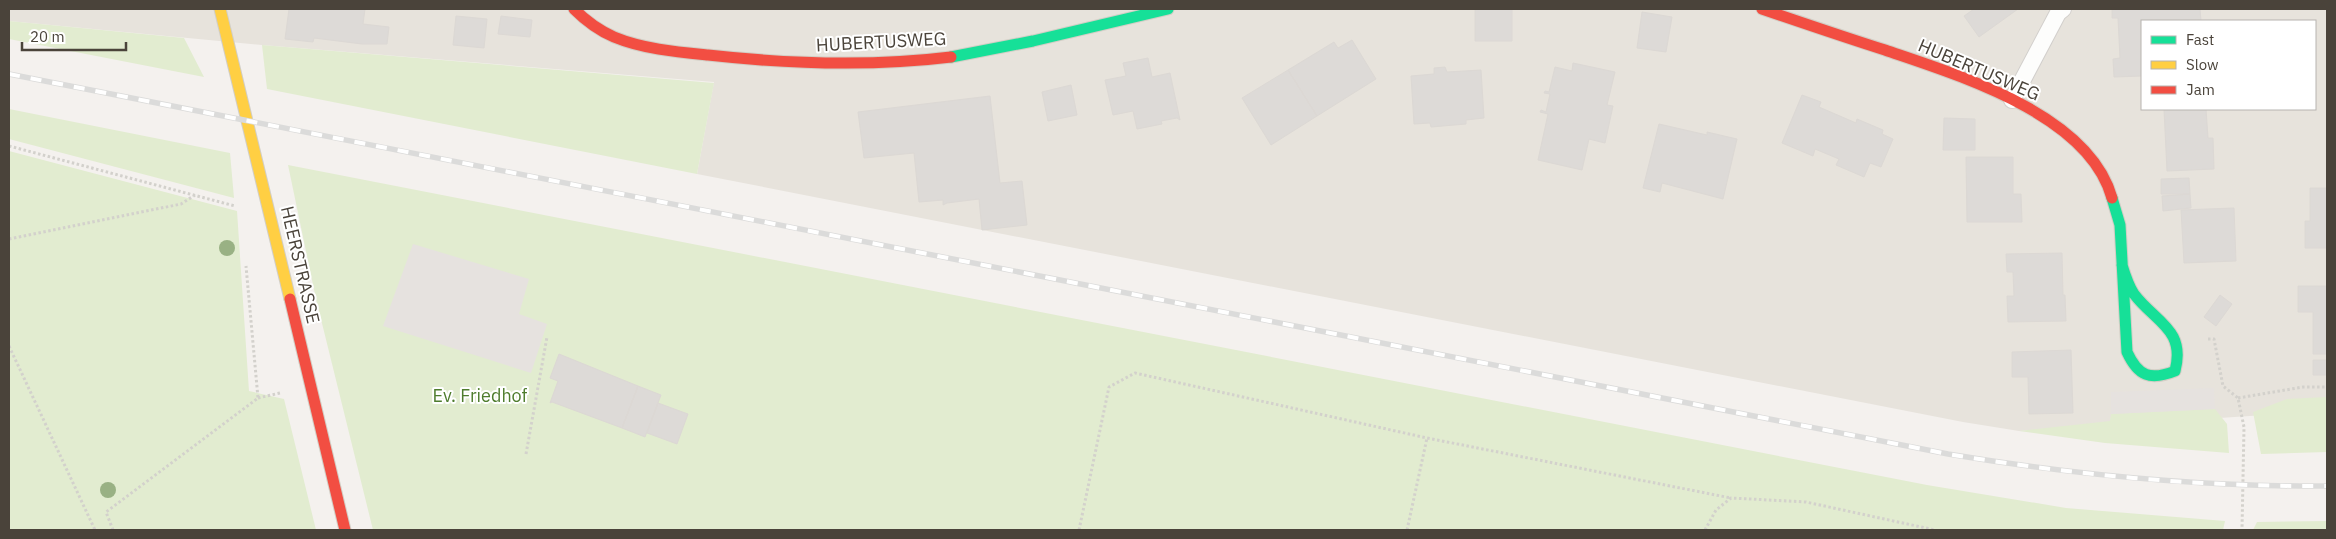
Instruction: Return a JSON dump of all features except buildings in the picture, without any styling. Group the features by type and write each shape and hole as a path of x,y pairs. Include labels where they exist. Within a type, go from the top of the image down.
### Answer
{"street":[{"name":"HEERSTRASSE","path":"220,9 344,530"},
{"name":"HUBERTUSWEG","path":"574,9 586,23 636,46 752,60 848,64 949,57 1046,38 1168,9"},
{"name":"HUBERTUSWEG","path":"1762,9 1954,74 2012,100 2046,118 2069,135 2092,159 2111,193 2120,225 2122,265 2127,352 2130,362 2138,372 2149,377 2163,377 2174,371 2179,360 2179,347 2173,335 2128,285 2122,265"}],"lane":[{"path":"2012,100 2058,13 2063,9"}],"path":[{"path":"9,146 196,194 241,208 268,206"},
{"path":"9,239 181,204 196,194"},
{"path":"113,530 106,512 258,398 246,265"},
{"path":"2173,335 2214,340 2223,386 2238,398 2244,427 2242,530"},
{"path":"526,454 547,337"},
{"path":"9,346 94,530"},
{"path":"1079,530 1109,387 1135,373 1427,438 1731,498 1806,502 1935,530"},
{"path":"2238,398 2304,387 2327,387"},
{"path":"1407,530 1427,438"},
{"path":"1705,530 1716,510 1731,498"},
{"path":"1905,530 1907,524"}],"shaded area":[{"path":"9,9 2327,9 2327,411 2019,431 1963,422 697,174 714,82 262,45 9,21"},
{"path":"413,244 529,279 519,314 547,324 531,373 383,326"},
{"path":"2214,388 2215,409 2111,414 2111,392"}],"green space":[{"path":"9,21 184,38 204,77 9,39"},
{"path":"262,45 714,83 697,174 267,89"},
{"path":"9,109 230,153 234,198 9,139"},
{"path":"9,151 237,211 249,391 284,399 316,530 9,530"},
{"name":"Ev. Friedhof","path":"288,165 1927,485 2066,508 2225,521 2223,530 373,530 316,299"},
{"path":"2327,397 2327,452 2261,454 2253,412 2287,399"},
{"path":"2215,409 2227,424 2229,453 2105,443 2019,431 2110,421 2111,414"},
{"path":"2327,521 2327,530 2253,530 2257,522"}],"railway":[{"path":"9,74 1948,454 2090,474 2184,482 2327,486"}],"traffic: fast":[{"path":"951,57 1033,41 1168,9"},
{"path":"2112,198 2120,225 2127,352 2140,371 2146,374 2158,376 2175,371 2176,345 2172,336 2166,327 2134,294 2128,284 2126,276 2124,272 2123,269 2122,265"}],"traffic: slow":[{"path":"220,9 290,299"}],"traffic: jam":[{"path":"574,9 592,25 614,37 648,47 672,51 769,61 830,63 890,62 951,57"},
{"path":"1762,9 1948,72 2017,102 2049,121 2077,143 2099,169 2112,198"},
{"path":"290,299 345,530"}]}
